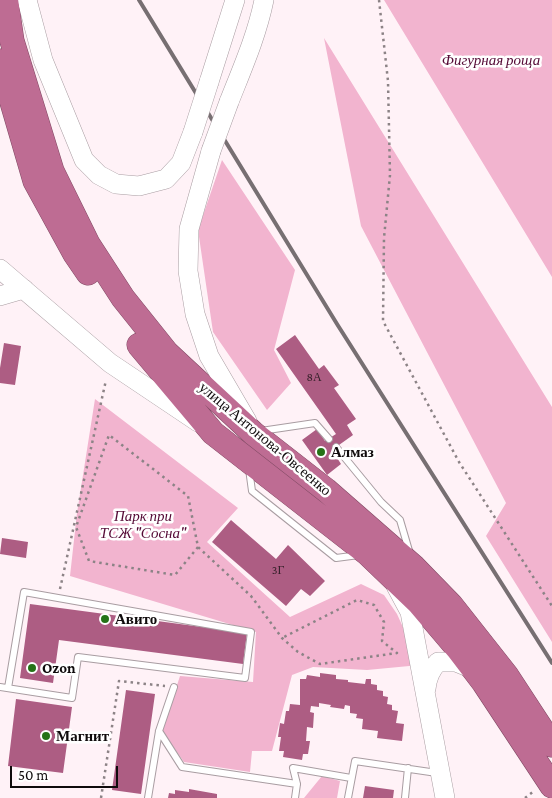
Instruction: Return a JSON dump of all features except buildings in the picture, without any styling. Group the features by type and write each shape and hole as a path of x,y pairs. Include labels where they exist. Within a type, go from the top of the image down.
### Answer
{"highway":[{"name":"улица Антонова-Овсеенко","path":"6,0 12,41 52,171 88,244 123,298 167,353 254,433 326,490 414,567 451,605 507,676 552,745"},
{"path":"0,61 35,181 75,254 117,317 213,433"},
{"name":"улица Антонова-Овсеенко","path":"213,433 368,554 389,574 437,624 473,669 552,786"}],"main road":[{"path":"27,0 43,60 84,160 99,176 116,184 139,186 166,179 181,163 193,132 235,0"},
{"path":"254,433 209,356 194,314 188,271 189,229 211,151 247,56 264,0"},
{"name":"улица Антонова-Овсеенко","path":"0,269 110,363 213,433"},
{"path":"0,296 24,288"},
{"path":"389,574 410,612 445,798"},
{"path":"426,696 426,682 431,669 438,662 456,662 473,669"}],"lane":[{"path":"254,433 315,423 329,439"},
{"path":"336,447 381,502 400,520 414,567"},
{"path":"0,687 72,698 78,658 245,678 251,632 24,592 8,688"},
{"path":"148,798 159,731 174,687"},
{"path":"159,731 182,767 297,784"},
{"path":"348,798 355,761 441,774"},
{"path":"295,798 297,784 293,768 351,778"},
{"path":"405,798 408,768"}],"path":[{"path":"379,0 388,81 390,175 384,238 383,321 459,462 552,606"},
{"path":"58,598 110,363"},
{"path":"198,547 174,576 89,561 76,527 109,435 188,496 198,547 251,596 282,638 298,652 320,664 397,653 382,641 384,622 374,605 357,600 282,638"},
{"path":"101,798 119,681 174,687"}],"green space":[{"name":"Фигурная роща","path":"384,0 552,0 552,277"},
{"path":"324,38 552,407 552,642 486,536 506,503 361,226"},
{"path":"222,160 295,270 274,350 291,383 267,410 213,332 198,230"},
{"name":"Парк при ТСЖ \"Сосна\"","path":"95,399 238,508 207,542 290,617 361,584 384,595 397,614 420,665 367,670 313,667 292,675 272,751 252,751 250,772 184,762 162,731 180,676 253,682 256,632 70,576 77,513"},
{"path":"322,776 340,781 337,798 304,798"}],"railway":[{"path":"139,0 337,324 552,663"}],"place":[{"name":"Алмаз","path":"321,452"},
{"name":"Авито","path":"105,619"},
{"name":"Ozon","path":"32,668"},
{"name":"Магнит","path":"46,736"}]}
